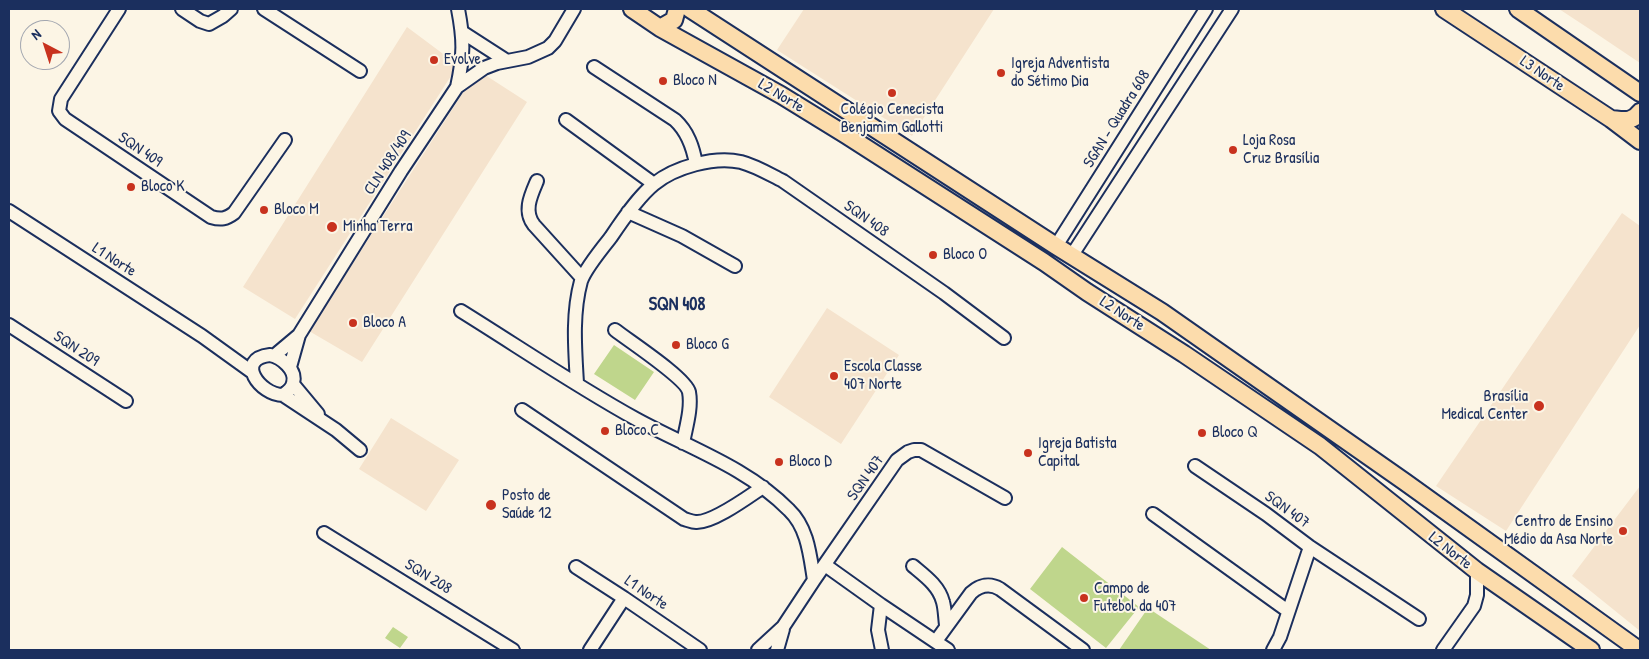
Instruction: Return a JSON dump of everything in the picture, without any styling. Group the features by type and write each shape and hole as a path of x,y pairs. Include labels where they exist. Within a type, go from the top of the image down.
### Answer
{"main road":[{"name":"L2 Norte","path":"632,9 660,28 781,95 846,135 1184,354 1320,446 1477,572 1591,650"},
{"path":"660,28 671,23 676,17 677,9"},
{"name":"L2 Norte","path":"690,9 1056,246 1162,312 1639,650"},
{"name":"L3 Norte","path":"1444,9 1611,119 1640,141"},
{"path":"1518,9 1638,94"},
{"path":"1611,119 1633,120 1640,112"},
{"path":"1443,546 1441,539 1445,530 1450,525 1459,521"}],"street":[{"name":"SQN 409","path":"119,9 61,99 59,111 65,119 211,217 219,219 226,218 234,213 284,140"},
{"path":"182,9 200,21 209,24 231,9"},
{"path":"264,9 360,71"},
{"path":"458,9 463,46 463,61 458,86"},
{"path":"458,86 484,68 528,57 548,48 574,9"},
{"name":"SGAN - Quadra 608","path":"1056,246 1206,9"},
{"path":"1072,255 1232,9"},
{"path":"462,32 506,61"},
{"path":"594,67 676,120 690,139 696,164"},
{"name":"CLN 408/409","path":"290,367 299,335 458,86"},
{"path":"566,120 654,184"},
{"name":"SQN 408","path":"577,383 575,316 582,278 628,212 654,184 672,173 696,164 724,160 741,162 782,181 1004,338"},
{"path":"537,181 528,209 531,222 582,278"},
{"name":"L1 Norte","path":"9,211 202,336 254,366"},
{"path":"628,212 682,236 735,266"},
{"path":"461,310 612,405 763,487 790,511 801,526 809,548 814,580"},
{"name":"SQN 209","path":"9,325 126,400"},
{"path":"615,330 686,385 690,394 690,402 684,443"},
{"name":"CLN 408/409","path":"274,356 299,335"},
{"path":"283,396 291,389 293,384 294,378 290,367 274,356 263,356 254,366 256,382 276,395 283,396 326,423 360,450"},
{"path":"293,384 326,423"},
{"path":"522,410 684,519 696,522 714,517 735,506 763,487"},
{"name":"SQN 407","path":"783,627 897,460 903,455 914,450 922,450 1005,498"},
{"name":"SQN 407","path":"1196,466 1310,547 1419,619"},
{"path":"1153,514 1288,611"},
{"name":"SQN 208","path":"324,533 513,650"},
{"name":"SQN 407","path":"1273,650 1280,637 1310,547"},
{"path":"825,565 948,650"},
{"path":"913,566 933,583 940,593 946,625"},
{"name":"L1 Norte","path":"576,567 698,648 711,650"},
{"path":"1443,650 1474,606 1477,595 1477,572"},
{"path":"936,642 946,625 971,593 978,588 989,585 1000,589 1083,650"},
{"path":"590,650 624,598"},
{"path":"881,605 878,630 882,650"},
{"path":"758,650 783,627"},
{"path":"777,650 783,627"}],"shaded area":[{"name":"Colégio Cenecista Benjamim Gallotti","path":"804,9 994,9 912,136 777,50"},
{"path":"1559,9 1640,9 1640,63 1588,28"},
{"path":"407,27 458,65 295,319 243,287"},
{"path":"482,73 527,102 362,362 309,331 470,82"},
{"name":"Brasília Medical Center","path":"1622,213 1640,226 1640,325 1506,531 1436,486"},
{"name":"Escola Classe 407 Norte","path":"827,308 899,355 841,444 769,397"},
{"path":"391,418 459,460 426,511 359,469"},
{"name":"Centro de Ensino Médio da Asa Norte","path":"1640,486 1640,631 1572,576"}],"green space":[{"path":"614,345 654,372 635,400 594,374"},
{"name":"Campo de Futebol da 407","path":"1062,547 1139,607 1106,648 1030,589"},
{"path":"1148,608 1211,650 1119,650"},
{"path":"393,627 408,637 400,648 385,638"}],"place":[{"name":"Evolve","path":"434,60"},
{"name":"Igreja Adventista do Sétimo Dia","path":"1001,73"},
{"name":"Bloco N","path":"663,81"},
{"name":"Colégio Cenecista Benjamim Gallotti","path":"892,93"},
{"name":"Loja Rosa Cruz Brasília","path":"1233,150"},
{"name":"Bloco K","path":"131,187"},
{"name":"Bloco M","path":"264,210"},
{"name":"Minha Terra","path":"332,227"},
{"name":"Bloco O","path":"933,255"},
{"name":"Bloco A","path":"353,323"},
{"name":"Bloco G","path":"676,345"},
{"name":"Escola Classe 407 Norte","path":"834,376"},
{"name":"Brasília Medical Center","path":"1539,406"},
{"name":"Bloco C","path":"605,431"},
{"name":"Bloco Q","path":"1202,433"},
{"name":"Igreja Batista Capital","path":"1028,453"},
{"name":"Bloco D","path":"779,462"},
{"name":"Posto de Saúde 12","path":"491,505"},
{"name":"Centro de Ensino Médio da Asa Norte","path":"1623,531"},
{"name":"Campo de Futebol da 407","path":"1084,598"}],"district":[{"name":"SQN 408","path":"677,305"}]}
